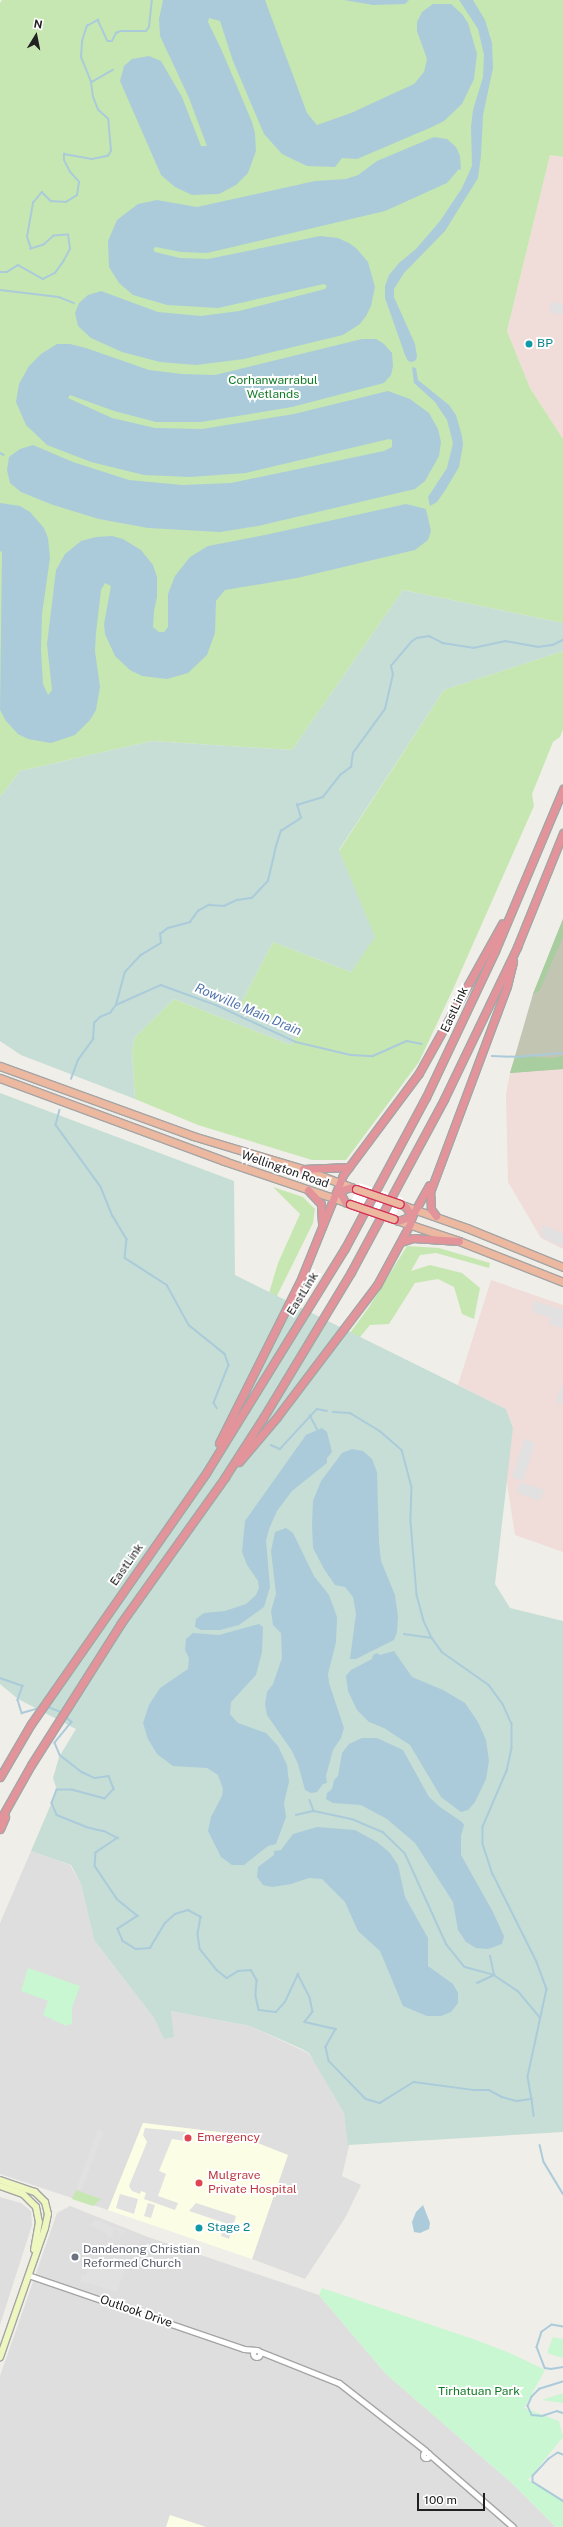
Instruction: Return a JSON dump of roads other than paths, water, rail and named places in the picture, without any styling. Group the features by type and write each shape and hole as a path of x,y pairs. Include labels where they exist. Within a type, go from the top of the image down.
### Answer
{"highway":[{"name":"EastLink","path":"0,1777 63,1677 206,1473 345,1248 426,1097 495,951 563,789"},
{"path":"0,1820 31,1765 121,1623 225,1477 307,1347 386,1210 444,1099 517,947 563,833"},
{"path":"206,1473 322,1230 339,1191 340,1183 349,1167 418,1073 511,911"},
{"path":"436,1216 430,1202 430,1192 507,986 517,947"},
{"name":"Wellington Road","path":"0,1066 216,1143 302,1169 436,1216 563,1268"},
{"name":"Wellington Road","path":"0,1078 128,1126 308,1190 459,1241 563,1282"},
{"path":"128,1126 132,1114"},
{"path":"302,1169 349,1167"},
{"path":"225,1477 277,1416 377,1285 401,1242 410,1224 412,1216 417,1210 435,1177"},
{"path":"339,1191 354,1188"},
{"path":"308,1190 321,1204 322,1230"},
{"path":"339,1191 347,1203"},
{"path":"402,1205 412,1216"},
{"path":"396,1220 412,1216"},
{"path":"401,1242 413,1238 459,1241"},
{"path":"0,1829 13,1796"}],"main road":[{"path":"0,2180 32,2190 45,2202 48,2210 46,2225 0,2357"},
{"path":"0,2186 23,2194 35,2206 39,2227 28,2275"},
{"path":"35,2206 45,2202"}],"street":[{"name":"Outlook Drive","path":"28,2275 258,2353 339,2383 513,2527"}],"water":[{"path":"163,0 265,0 307,113 317,125 351,113 414,84 424,72 427,59 417,31 417,22 422,12 433,4 451,4 462,14 468,23 477,54 474,79 462,104 444,121 357,159 342,158 335,167 307,166 282,154 264,134 233,61 220,21 209,18 208,22 252,122 255,133 256,151 248,173 236,185 219,194 192,195 175,187 161,175 120,81 124,66 132,59 149,56 161,61 182,97 201,146 207,146 189,98 160,36 159,19"},
{"path":"344,0 409,0 405,4 373,5"},
{"path":"459,0 473,0 485,20 492,43 493,68 483,115 481,156 478,178 445,231 404,273 394,289 394,297 415,344 417,356 416,360 412,362 408,361 405,355 385,298 385,286 389,275 399,263 416,249 440,221 462,188 472,166 471,127 473,110 483,77 484,55 478,29"},
{"path":"434,137 447,139 456,147 460,156 461,170 459,169 447,183 385,211 207,253 181,252 156,247 153,249 155,252 180,258 208,259 320,236 338,238 356,248 368,262 375,287 371,306 366,316 360,324 343,335 244,359 196,365 160,362 122,352 91,338 78,326 75,313 79,303 88,295 101,291 158,312 201,316 239,311 325,289 327,286 324,284 218,308 167,305 133,295 119,283 109,267 108,241 117,220 138,204 157,200 197,207 315,181 346,179 358,175 377,161"},
{"path":"362,339 376,339 384,344 392,353 393,366 391,375 384,383 292,407 201,422 156,422 114,411 70,395 68,398 112,418 155,428 202,429 294,414 388,391 410,399 429,413 438,429 441,442 439,456 425,481 415,489 258,526 220,532 148,528 99,519 53,505 21,492 10,483 7,470 9,457 20,449 33,445 73,462 129,480 182,485 231,483 384,451 392,447 392,440 389,439 246,473 190,477 144,475 91,462 47,445 26,425 16,402 19,384 29,366 41,354 57,344 70,344 86,348 149,370 182,374 215,375"},
{"path":"412,367 416,368 418,380 449,405 456,415 462,436 463,445 459,467 437,502 430,506 428,497 447,468 453,443 447,420 435,402 414,383"},
{"path":"0,503 20,506 30,512 44,528 48,538 50,558 42,614 41,650 43,684 48,695 52,690 47,644 56,570 65,554 81,541 96,537 112,536 123,539 141,550 153,565 157,577 157,597 153,627 159,632 164,632 168,627 168,594 175,576 190,557 208,546 406,504 426,509 431,531 428,540 415,550 297,578 225,590 216,601 215,633 207,655 188,673 167,679 142,676 130,670 115,656 105,634 104,624 111,586 105,583 101,590 96,633 95,651 100,687 96,710 90,720 75,735 51,743 28,739 18,734 6,721 0,710 2,552 0,551"},
{"path":"322,1428 327,1432 332,1452 327,1458 327,1463 292,1491 277,1511 269,1529 266,1541 270,1587 264,1607 239,1625 220,1630 201,1630 195,1627 196,1619 204,1613 225,1611 246,1604 256,1595 259,1588 258,1581 247,1565 242,1552 245,1521 306,1435"},
{"path":"352,1449 363,1451 372,1459 377,1472 381,1561 395,1595 398,1617 397,1632 394,1640 356,1659 350,1659 356,1614 353,1597 345,1587 335,1585 324,1569 313,1548 312,1525 313,1501 321,1481 342,1453"},
{"path":"286,1528 293,1533 314,1576 329,1595 337,1617 336,1642 328,1674 329,1683 344,1728 341,1738 333,1750 326,1776 327,1783 323,1784 317,1792 311,1793 305,1790 298,1764 292,1751 267,1715 265,1704 267,1692 273,1684 282,1658 281,1633 273,1625 271,1611 276,1594 271,1551 275,1532"},
{"path":"259,1624 263,1627 262,1652 256,1675 231,1702 230,1714 238,1723 266,1733 278,1746 287,1765 289,1782 284,1803 286,1817 276,1844 268,1846 244,1865 232,1865 221,1857 208,1831 211,1817 222,1796 223,1789 218,1775 207,1768 173,1766 157,1754 148,1739 143,1723 149,1705 160,1688 188,1669 189,1658 185,1650 186,1639 193,1633 219,1635"},
{"path":"394,1651 412,1677 443,1690 465,1703 478,1722 486,1740 489,1761 486,1779 475,1802 468,1810 461,1812 441,1797 410,1745 384,1728 369,1722 357,1710 348,1691 346,1676 351,1670 372,1659 373,1655 377,1653 380,1655"},
{"path":"362,1738 377,1738 403,1750 429,1797 440,1807 462,1822 464,1825 461,1836 461,1855 493,1912 504,1936 502,1944 488,1949 476,1948 466,1942 458,1930 453,1902 415,1843 387,1819 361,1805 333,1803 326,1799 327,1793 332,1789 334,1780 338,1776 342,1753 349,1744"},
{"path":"317,1827 355,1830 377,1842 390,1853 398,1865 405,1897 428,1938 428,1966 453,1984 458,1993 458,2003 451,2012 441,2016 427,2016 403,2006 380,1951 358,1931 345,1902 322,1879 309,1878 291,1884 272,1887 263,1885 257,1877 258,1867 274,1855 274,1851 281,1850 293,1834"},
{"path":"423,2205 430,2223 429,2229 420,2233 414,2232 412,2222 416,2212"}],"waterway":[{"path":"0,272 7,272 18,265 43,279 55,273 63,262 70,249 68,235 54,236 44,245 31,249 27,237 33,203 42,192 51,201 66,202 77,195 79,182 70,172 64,160 64,154 92,159 108,156 111,151 108,119 98,110 93,97 91,82 81,57 82,41 87,26 98,20 108,41 112,41 116,33 121,31 146,31 149,27 152,0"},
{"path":"92,82 113,70"},
{"path":"0,290 59,297 74,303"},
{"path":"0,453 4,455"},
{"path":"71,1079 78,1060 93,1039 94,1023 100,1017 110,1013 116,1005 125,972 141,955 161,943 160,934 168,928 190,922 198,911 209,905 224,906 237,900 252,898 268,881 281,831 301,818 297,805 323,797 340,775 351,767 353,753 385,709 393,675 391,666 411,642 417,638 429,636 443,643 473,648 505,641 538,647 553,645 563,640"},
{"name":"Rowville Main Drain","path":"116,1005 161,985 216,1005 296,1042 351,1055 373,1056 407,1041 422,1044"},
{"path":"492,1056 515,1057 563,1053"},
{"path":"60,1110 56,1125 101,1187 113,1216 127,1239 125,1258 167,1285 189,1325 225,1354 229,1365 214,1403 217,1408"},
{"path":"271,1445 280,1449 317,1409 327,1411"},
{"path":"333,1412 350,1413 380,1431 402,1450 412,1487 411,1522 417,1595 424,1621 432,1638 442,1652 489,1685 503,1704 512,1724 512,1748 507,1771 483,1827 483,1844 493,1874 537,1962 547,1989 528,2077 532,2099"},
{"path":"310,1415 317,1429"},
{"path":"404,1634 432,1638"},
{"path":"0,1678 23,1686 18,1700 22,1713 39,1708"},
{"path":"46,1706 61,1712"},
{"path":"65,1716 72,1722 55,1743 60,1755 82,1772 95,1778 109,1776 114,1789 105,1799 72,1790 57,1790 52,1803 57,1815 86,1827 104,1831 118,1838 96,1853 95,1866 117,1899 138,1916 118,1929 123,1941 136,1949 150,1948 165,1923 175,1914 188,1910 201,1917 198,1934 200,1949 217,1970 227,1978 238,1971 251,1970 257,1980 256,1996 259,2010 276,2012 285,2002 298,1974 310,1998 313,2012 305,2022 336,2029 326,2047 329,2061 366,2099 380,2103 414,2082 474,2090 489,2090 502,2097 517,2101 532,2099 534,2116"},
{"path":"310,1800 314,1811"},
{"path":"296,1815 314,1811 352,1819 383,1832 405,1853 447,1945 465,1967 494,1975 518,1991 540,2017"},
{"path":"477,1983 494,1975 490,1956"},
{"path":"540,2145 544,2162 563,2194"},
{"path":"563,2327 552,2325 542,2332 537,2347 545,2368 551,2369 563,2367"},
{"path":"563,2382 540,2389 532,2397 528,2406 532,2415 542,2416 557,2411 563,2413"},
{"path":"563,2455 558,2453 549,2459 533,2476 533,2482 563,2501"}],"place":[{"name":"BP","path":"529,344"},
{"name":"Emergency","path":"188,2138"},
{"name":"Mulgrave Private Hospital","path":"199,2183"},
{"name":"Stage 2","path":"199,2228"},
{"name":"Dandenong Christian Reformed Church","path":"75,2257"}],"park label":[{"name":"Corhanwarrabul Wetlands","path":"273,388"},
{"name":"Tirhatuan Park","path":"479,2392"}]}
